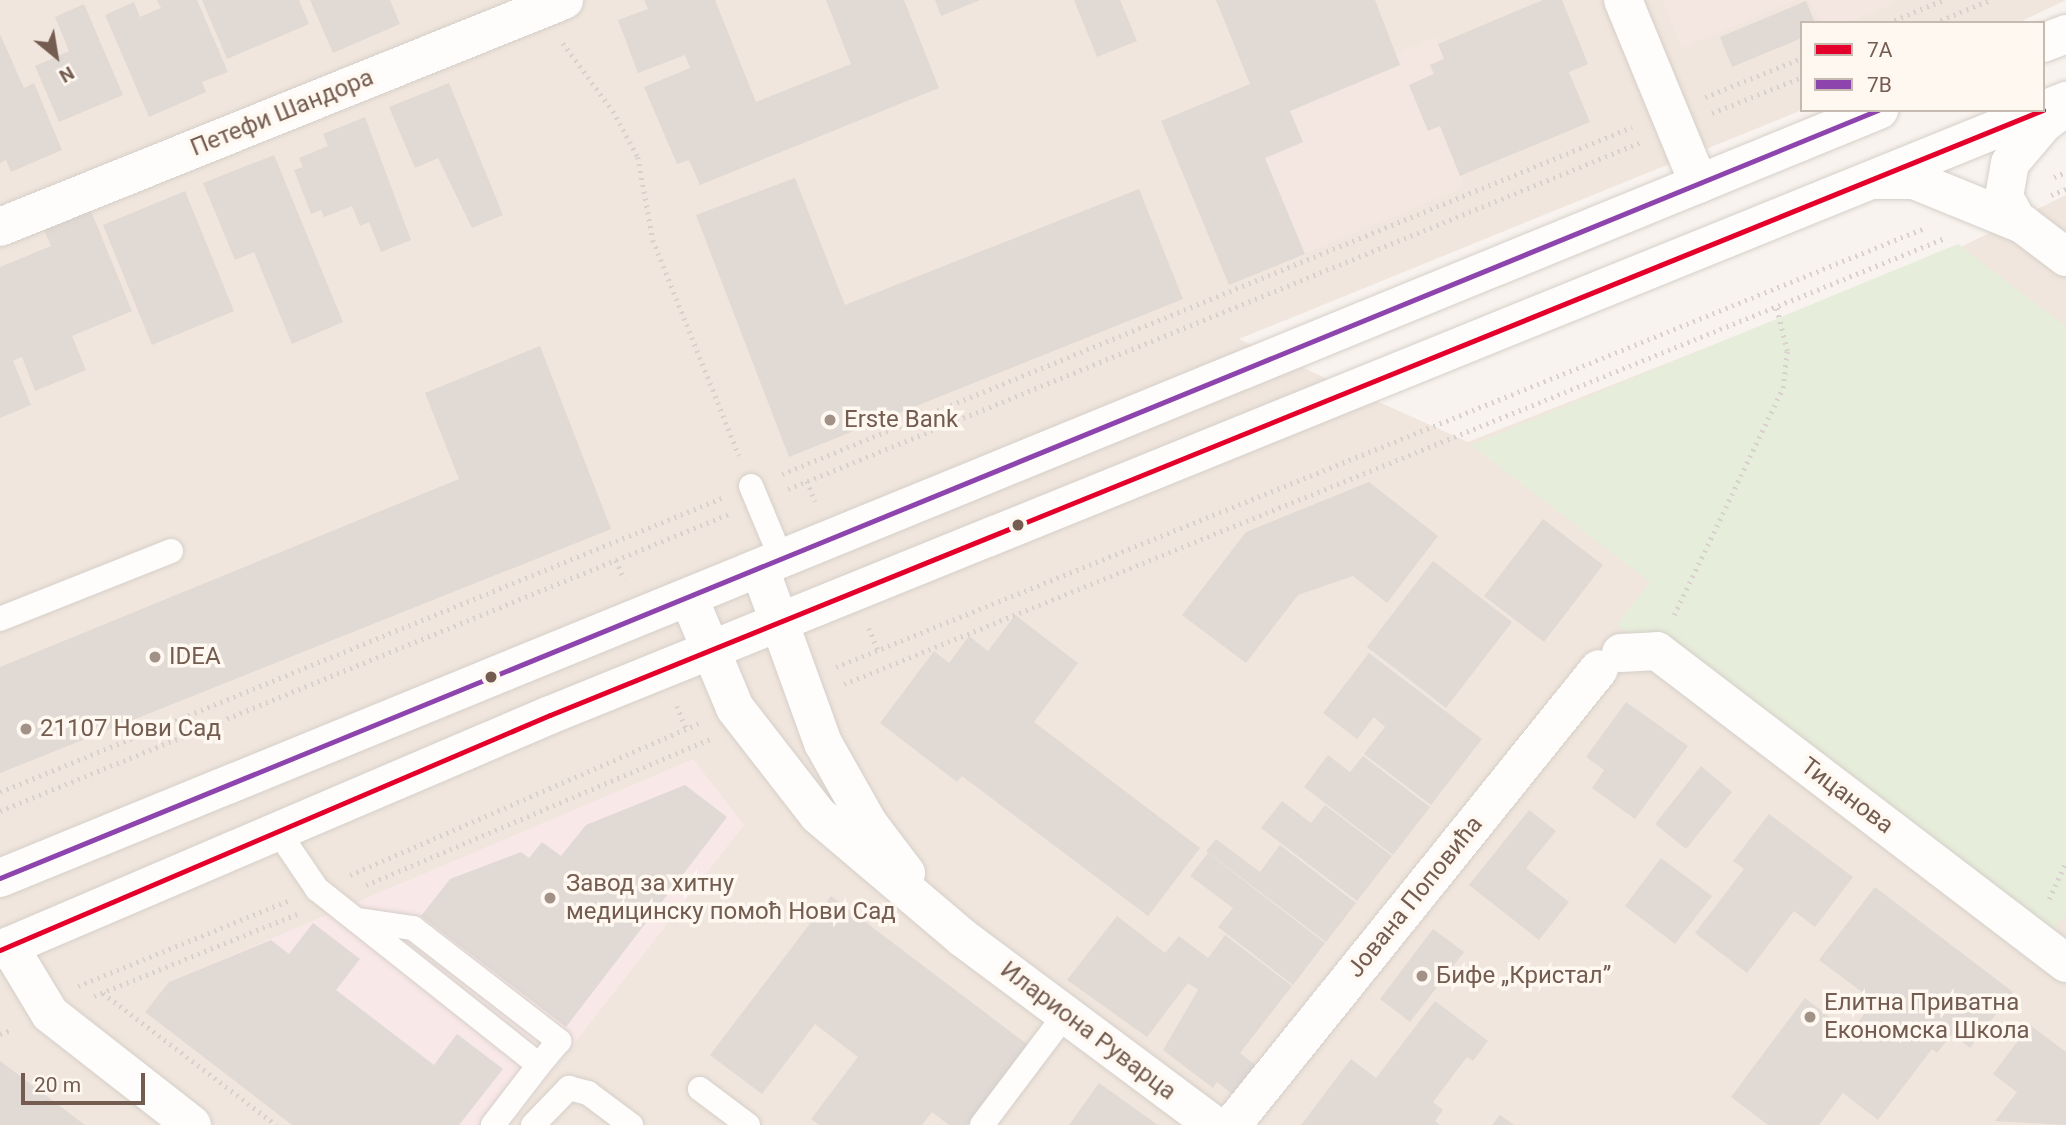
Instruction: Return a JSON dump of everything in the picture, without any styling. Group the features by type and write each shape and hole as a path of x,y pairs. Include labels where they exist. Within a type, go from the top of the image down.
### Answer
{"main road":[{"name":"Петефи Шандора","path":"0,227 517,9 564,0"},
{"path":"1623,0 1699,184"},
{"path":"2045,42 2066,34"},
{"path":"2045,110 2066,101"},
{"path":"2003,211 2010,163 2044,123 2066,107"},
{"path":"0,878 1874,112"},
{"path":"192,1125 44,1008 5,948 709,650 2039,112"},
{"path":"1873,180 1914,180 2003,211 2066,257"},
{"name":"Илариона Руварца","path":"771,565 780,622 803,691 868,824 963,938"},
{"name":"Илариона Руварца","path":"689,598 709,650 742,716 818,815 963,938 1214,1125"},
{"name":"Тицанова","path":"1626,657 2066,963"},
{"name":"Јована Поповића","path":"1232,1125 1626,657"}],"lane":[{"path":"754,494 771,565"},
{"path":"0,620 171,551"},
{"path":"279,833 324,895 355,920 413,928 559,1041 493,1125"},
{"path":"982,1125 1065,1015"},
{"path":"533,1125 569,1088 588,1093 631,1125"},
{"path":"700,1089 748,1125"}],"path":[{"path":"1893,21 1944,0"},
{"path":"1939,21 1990,0"},
{"path":"517,9 554,30 613,111 638,157 653,240 754,494"},
{"path":"0,811 754,494 1671,120 1800,59"},
{"path":"0,792 754,494 1671,120 1800,78"},
{"path":"803,691 1776,306 2003,211 2066,172"},
{"path":"803,691 2003,211 2066,189"},
{"path":"1626,657 1783,388 1787,351 1776,306"},
{"path":"44,1008 103,993 742,716"},
{"path":"0,1034 44,1008 324,895 742,716"},
{"path":"103,993 276,1125"}],"shaded area":[{"path":"0,0 2066,0 2022,21 1800,21 1800,111 1239,339 1468,442 1963,246 2066,195 2066,1125 0,1125"},
{"path":"1662,0 1797,0 1682,48"},
{"path":"1810,0 1902,0 1852,21 1819,21"},
{"path":"1385,28 1396,54 1435,37 1444,58 1429,64 1433,75 1409,85 1439,126 1465,187 1229,285 1161,121"},
{"path":"693,759 744,825 511,1125 292,1125 145,1012 169,982"}],"green space":[{"path":"1958,244 2066,327 2066,913 2044,942 1617,625 1650,582 1471,445"}],"building":[{"path":"157,0 197,0 228,72 202,82 206,92 149,117 105,15 134,2 140,17 161,8"},
{"path":"202,0 299,0 309,24 227,59"},
{"path":"310,0 390,0 400,24 333,53"},
{"path":"644,0 715,0 756,102 851,64 826,0 904,0 939,88 700,185 689,160 677,164 644,87 690,68 685,55 638,73 618,20 648,9"},
{"path":"935,0 980,0 941,16"},
{"path":"1074,0 1120,0 1137,41 1097,57"},
{"path":"1216,0 1375,0 1400,65 1290,111 1303,142 1265,158 1305,254 1229,285 1161,121 1250,84"},
{"path":"1543,0 1562,0 1588,64 1569,72 1590,122 1460,176 1440,126 1428,131 1409,85 1434,74 1430,65 1444,59 1438,44"},
{"path":"1806,1 1814,21 1800,21 1800,39 1732,67 1720,37"},
{"path":"84,4 123,95 59,122 35,66 69,51 55,17"},
{"path":"0,34 24,88 34,83 62,150 11,172 6,160 0,163"},
{"path":"449,83 503,215 472,228 438,158 415,168 389,107"},
{"path":"365,117 411,240 381,252 369,222 360,226 352,206 324,217 321,210 311,214 294,170 303,167 299,158 328,146 323,134"},
{"path":"274,155 343,322 292,344 254,252 235,260 203,183"},
{"path":"795,178 845,305 1139,189 1183,299 789,457 696,215"},
{"path":"185,191 234,311 152,345 103,225"},
{"path":"91,211 132,311 72,336 86,370 35,391 22,357 13,361 31,405 0,418 0,267 51,246 44,230"},
{"path":"540,346 611,529 0,773 0,667 459,479 425,393"},
{"path":"1369,482 1438,536 1387,603 1353,576 1298,595 1246,663 1182,615 1246,532"},
{"path":"1543,519 1603,565 1544,642 1484,596"},
{"path":"1433,561 1512,622 1446,708 1367,647"},
{"path":"1015,615 1078,663 1034,722 1200,848 1148,916 962,776 957,782 880,723 934,651 949,663 969,636 988,651"},
{"path":"1369,653 1482,739 1431,805 1364,754 1385,727 1374,717 1357,739 1323,713"},
{"path":"1626,702 1688,746 1635,819 1592,788 1604,770 1586,757"},
{"path":"1328,755 1350,772 1363,756 1430,807 1393,855 1304,787"},
{"path":"1701,766 1732,792 1686,849 1655,824"},
{"name":"Завод за хитну медицинску помоћ Нови Сад","path":"685,785 727,817 566,1027 421,916 450,879 521,852 529,858 542,842 561,856 586,825"},
{"path":"1282,801 1311,823 1325,805 1392,856 1357,901 1261,828"},
{"path":"1529,810 1556,831 1526,868 1569,902 1539,940 1469,885"},
{"path":"1769,814 1853,877 1815,927 1794,911 1747,973 1695,933 1744,869 1733,861"},
{"path":"1216,839 1260,872 1280,845 1356,903 1326,942 1206,851"},
{"path":"1208,853 1325,943 1293,985 1218,927 1233,908 1190,876"},
{"path":"1661,858 1712,896 1675,944 1625,906"},
{"name":"Елитна Приватна Економска Школа","path":"1875,887 2013,992 1970,1048 1952,1034 1937,1053 1932,1049 1878,1120 1843,1093 1819,1125 1768,1125 1731,1097 1805,998 1850,1033 1874,1001 1819,960"},
{"path":"831,896 1028,1045 967,1125 949,1125 932,1112 922,1125 819,1125 811,1119 858,1057 815,1024 762,1094 710,1055"},
{"path":"1117,916 1165,953 1179,936 1208,958 1225,935 1292,986 1240,1053 1258,1067 1236,1097 1217,1082 1213,1088 1163,1050 1198,990 1188,983 1147,1037 1067,980"},
{"path":"313,923 360,959 336,990 434,1065 457,1034 503,1069 459,1125 292,1125 145,1012 169,982 271,940 289,954"},
{"name":"Бифе „Кристал”","path":"1433,929 1464,952 1410,1022 1380,999"},
{"path":"1435,1001 1488,1041 1473,1061 1467,1057 1433,1102 1443,1110 1435,1121 1440,1125 1301,1125 1351,1059 1376,1078"},
{"path":"2030,1025 2066,1052 2066,1125 1995,1121 2017,1092 1993,1074"},
{"path":"0,1061 85,1125 0,1125"},
{"path":"1099,1083 1158,1125 1069,1125"},
{"path":"1500,1115 1514,1125 1492,1125"}],"transit line":[{"name":"7B","path":"0,878 1873,112"},
{"name":"7A","path":"0,950 550,715 2038,112"}],"place":[{"name":"Erste Bank","path":"830,420"},
{"name":"IDEA","path":"155,657"},
{"name":"21107 Нови Сад","path":"26,729"},
{"name":"Завод за хитну медицинску помоћ Нови Сад","path":"550,898"},
{"name":"Бифе „Кристал”","path":"1422,976"},
{"name":"Елитна Приватна Економска Школа","path":"1810,1017"}]}
